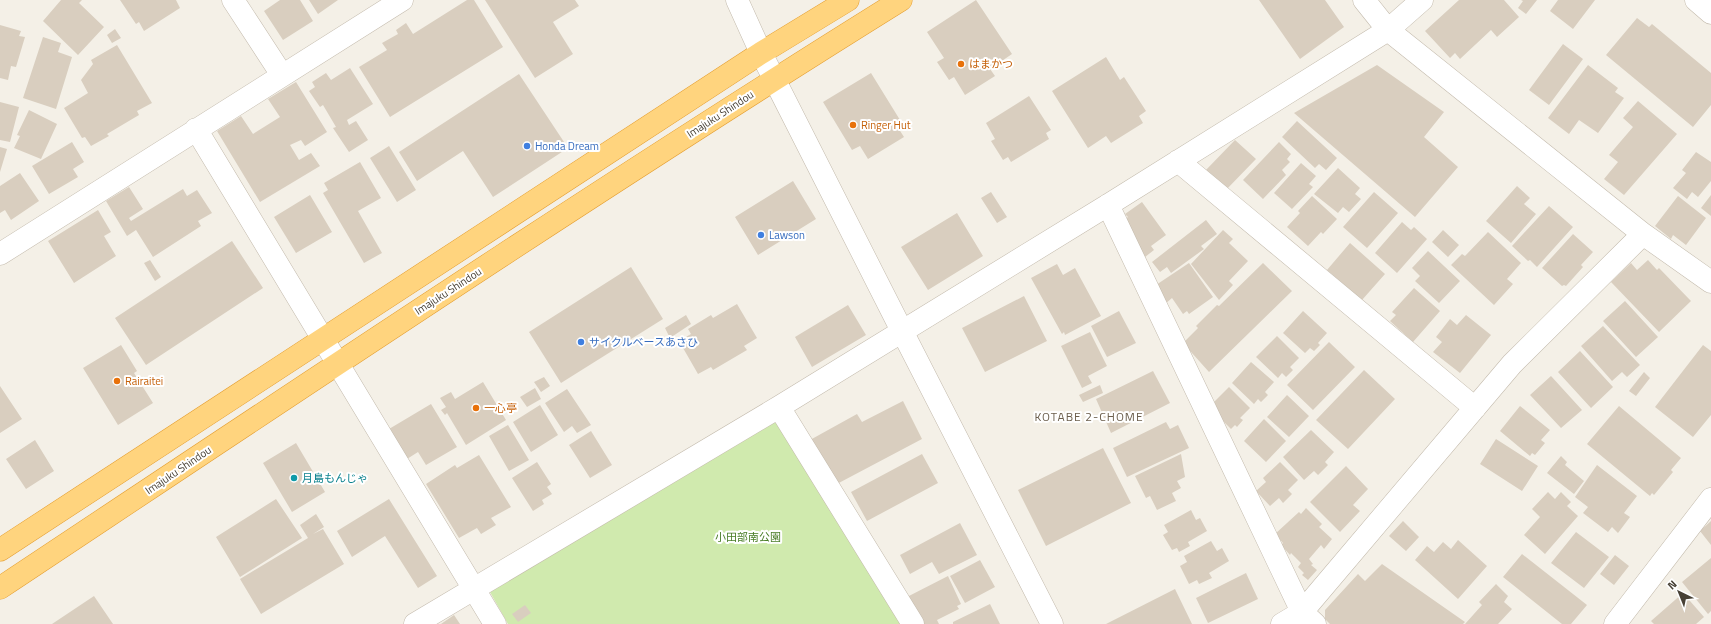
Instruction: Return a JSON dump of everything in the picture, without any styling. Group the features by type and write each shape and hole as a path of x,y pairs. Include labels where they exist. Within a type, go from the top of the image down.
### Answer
{"highway":[{"path":"0,550 762,53 848,0"},
{"name":"Imajuku Shindou","path":"0,588 338,363 775,78 901,0"}],"street":[{"path":"232,0 282,75"},
{"path":"0,254 402,0"},
{"path":"737,0 762,53 902,332 1052,624"},
{"path":"1364,0 1388,30 1643,234 1711,282"},
{"path":"415,624 779,407 1108,206 1388,30 1422,0"},
{"path":"1696,0 1711,13"},
{"path":"196,129 495,624"},
{"path":"1178,162 1475,408"},
{"path":"1108,206 1308,618"},
{"path":"1282,624 1308,618 1475,408 1512,364 1643,234"},
{"path":"779,407 913,624"},
{"path":"1615,624 1711,499"}],"green space":[{"name":"小田部南公園","path":"776,419 904,624 508,624 490,592"}],"building":[{"path":"61,0 82,0 79,3 104,27 78,55 43,21"},
{"path":"120,0 176,0 180,8 144,31 139,22 136,24"},
{"path":"280,0 300,0 313,21 283,40 264,11"},
{"path":"309,0 338,0 318,14"},
{"path":"467,0 474,0 503,47 390,117 359,67 387,50 382,43 398,34 396,30 406,23 413,34"},
{"path":"485,0 575,0 579,6 553,22 573,54 535,78"},
{"path":"976,0 1012,54 990,69 995,76 965,95 954,77 949,80 937,62 944,58 927,32"},
{"path":"1259,0 1325,0 1344,27 1300,59"},
{"path":"1459,0 1504,0 1519,17 1497,37 1491,30 1460,59 1455,53 1450,58 1425,31"},
{"path":"1521,0 1537,0 1526,14 1518,8 1523,1"},
{"path":"1558,0 1595,0 1573,29 1550,11"},
{"path":"1637,18 1649,27 1652,24 1711,73 1711,105 1693,127 1606,55"},
{"path":"0,25 21,31 19,36 25,37 16,67 11,66 8,80 0,78"},
{"path":"115,29 121,38 112,43 107,35"},
{"path":"43,37 61,43 58,52 72,57 56,109 23,98"},
{"path":"1563,44 1583,59 1549,105 1529,90"},
{"path":"117,45 152,103 137,111 139,115 107,134 109,136 91,146 85,137 82,138 64,108 88,93 81,80 93,64 91,60"},
{"path":"1106,57 1120,80 1124,77 1146,111 1139,116 1143,123 1111,143 1106,136 1088,148 1052,91"},
{"path":"1377,65 1444,112 1424,137 1458,167 1415,217 1294,113"},
{"path":"1588,65 1618,88 1615,92 1624,98 1598,133 1579,120 1569,134 1548,118"},
{"path":"350,68 373,104 347,120 349,125 356,121 368,140 349,152 333,128 336,127 323,105 320,107 309,91 315,87 312,82 326,73 331,80"},
{"path":"871,73 900,120 895,123 904,137 868,159 860,146 852,150 823,102"},
{"path":"519,74 568,148 493,197 463,151 417,181 399,152"},
{"path":"296,82 327,132 305,146 301,140 290,145 299,160 311,153 320,166 260,202 217,131 241,116 253,134 280,117 268,99"},
{"path":"1029,96 1051,130 1046,133 1049,139 1011,162 1008,157 1003,160 991,141 995,139 986,123"},
{"path":"1638,101 1677,134 1624,195 1604,179 1618,162 1609,155 1633,127 1623,118"},
{"path":"0,102 19,107 10,142 0,140"},
{"path":"29,110 57,124 41,159 14,148 20,136 17,135"},
{"path":"1297,121 1337,158 1326,170 1319,164 1315,168 1282,137"},
{"path":"1235,140 1256,159 1224,192 1204,172"},
{"path":"72,142 84,162 73,169 78,177 49,194 32,166"},
{"path":"1279,142 1291,154 1287,159 1290,162 1282,170 1286,175 1263,199 1243,180"},
{"path":"389,146 416,190 397,202 370,158"},
{"path":"0,147 7,149 0,172"},
{"path":"1696,152 1711,162 1711,181 1698,197 1692,192 1687,199 1673,188 1686,173 1682,170"},
{"path":"360,162 381,198 358,211 382,253 364,263 323,193 328,190 324,183"},
{"path":"1301,163 1316,176 1309,184 1313,187 1292,209 1274,193"},
{"path":"1338,168 1360,188 1355,194 1361,199 1349,212 1343,207 1338,213 1314,194"},
{"path":"20,173 39,201 11,220 5,210 0,213 0,186"},
{"path":"793,181 816,219 758,255 735,217"},
{"path":"1517,186 1530,198 1524,204 1536,214 1511,243 1486,221"},
{"path":"129,187 143,209 129,218 131,221 183,189 187,196 197,190 212,213 198,221 201,226 153,257 136,230 127,236 106,201"},
{"path":"991,192 1007,217 997,223 981,198"},
{"path":"1374,192 1398,213 1367,248 1343,227"},
{"path":"310,195 332,232 296,253 274,217"},
{"path":"1711,195 1711,216 1701,208"},
{"path":"1312,196 1337,219 1323,234 1321,232 1308,246 1287,227 1300,213 1298,211"},
{"path":"1678,196 1706,218 1686,245 1673,235 1671,239 1655,226"},
{"path":"1142,202 1166,235 1151,246 1154,250 1145,257 1119,224 1128,217 1125,214"},
{"path":"1549,206 1573,227 1537,267 1512,246"},
{"path":"98,210 111,232 104,236 116,256 74,283 48,241"},
{"path":"957,213 983,256 928,290 901,247"},
{"path":"1206,220 1217,234 1201,246 1204,249 1171,273 1167,267 1160,272 1152,262"},
{"path":"1402,222 1411,230 1414,227 1427,239 1397,273 1375,253"},
{"path":"1223,230 1233,239 1229,243 1248,261 1229,281 1233,285 1219,300 1191,264"},
{"path":"1443,230 1459,245 1448,257 1432,242"},
{"path":"1488,232 1521,263 1507,279 1513,284 1494,305 1451,265 1462,254 1465,256"},
{"path":"1573,234 1593,252 1581,265 1583,267 1566,286 1562,286 1542,268"},
{"path":"232,241 263,288 146,365 115,318"},
{"path":"1350,243 1385,274 1362,300 1327,270"},
{"path":"1428,251 1460,281 1439,303 1415,281 1420,276 1412,268"},
{"path":"150,260 161,277 155,281 144,263"},
{"path":"1648,260 1657,270 1659,268 1691,301 1659,332 1611,282 1631,263 1637,270"},
{"path":"1189,263 1213,297 1189,314 1187,311 1183,314 1172,298 1165,304 1153,287"},
{"path":"1263,263 1292,291 1209,372 1183,343 1198,328 1196,326 1217,305 1219,306"},
{"path":"1057,264 1063,275 1075,268 1101,316 1065,335 1064,332 1062,334 1031,278"},
{"path":"631,267 663,319 561,383 529,332"},
{"path":"1414,288 1440,311 1413,342 1390,321 1396,315 1392,312"},
{"path":"1024,296 1047,341 985,372 962,328"},
{"path":"1625,301 1658,337 1636,357 1603,321"},
{"path":"737,304 757,338 744,346 747,350 713,370 711,367 698,374 679,341 691,334 688,329 711,315 713,318"},
{"path":"848,305 866,335 812,367 795,337"},
{"path":"1119,311 1136,343 1107,357 1091,326"},
{"path":"1303,311 1327,333 1318,343 1320,345 1314,351 1310,348 1305,353 1283,333"},
{"path":"686,315 691,324 670,338 665,328"},
{"path":"1466,315 1491,335 1460,373 1433,352 1442,342 1436,337 1450,319 1457,325"},
{"path":"1603,326 1640,365 1627,377 1622,372 1612,381 1581,346"},
{"path":"1090,332 1107,366 1088,376 1092,383 1082,388 1061,346"},
{"path":"1277,336 1299,358 1290,367 1293,370 1286,377 1282,373 1278,378 1256,357"},
{"path":"1329,342 1355,367 1313,410 1287,385"},
{"path":"121,345 137,371 134,373 153,403 118,425 83,368"},
{"path":"1703,345 1711,351 1711,415 1693,437 1655,407"},
{"path":"1580,351 1613,387 1591,408 1558,372"},
{"path":"1251,362 1274,382 1265,392 1268,395 1261,402 1258,399 1254,404 1232,383"},
{"path":"1364,370 1395,399 1348,449 1316,420"},
{"path":"1153,371 1170,403 1111,433 1096,399"},
{"path":"1644,372 1650,378 1636,396 1629,391"},
{"path":"1551,376 1582,410 1561,428 1530,395"},
{"path":"544,377 550,386 541,392 534,382"},
{"path":"483,382 506,420 466,445 447,413 445,415 441,410 446,407 440,398 451,392 455,399"},
{"path":"1100,385 1103,393 1083,402 1079,395"},
{"path":"0,386 22,419 0,433"},
{"path":"1229,387 1250,408 1240,418 1243,420 1237,427 1235,425 1231,429 1209,407"},
{"path":"535,388 541,399 527,407 520,397"},
{"path":"567,389 591,425 577,433 572,426 564,432 545,403"},
{"path":"1287,395 1309,416 1289,437 1267,417"},
{"path":"903,401 922,439 835,485 810,440 857,414 862,422"},
{"path":"431,404 457,447 426,465 418,452 407,459 389,429"},
{"path":"540,405 558,435 531,452 513,422"},
{"path":"1520,406 1550,430 1541,440 1545,443 1535,455 1532,453 1530,456 1500,431"},
{"path":"1619,406 1681,458 1671,470 1673,472 1654,495 1652,493 1650,496 1587,444"},
{"path":"1264,419 1286,441 1266,462 1244,441"},
{"path":"1166,422 1170,429 1178,425 1189,448 1127,477 1113,448"},
{"path":"508,425 529,460 509,471 489,436"},
{"path":"1311,430 1334,452 1325,462 1328,465 1318,475 1314,471 1304,480 1283,457"},
{"path":"591,431 612,465 590,478 569,445"},
{"path":"1496,439 1538,466 1522,491 1480,464"},
{"path":"35,440 54,471 26,489 6,459"},
{"name":"月島もんじゃ","path":"296,443 325,492 292,512 263,463"},
{"path":"1103,448 1131,503 1046,546 1018,490"},
{"path":"922,454 938,483 867,521 851,492"},
{"path":"1181,454 1185,477 1177,481 1181,488 1172,493 1176,501 1157,510 1150,496 1146,498 1135,476"},
{"path":"479,455 511,507 491,518 496,525 481,534 477,528 459,538 426,484 455,465 457,468"},
{"path":"1561,456 1567,462 1565,465 1584,481 1574,494 1547,473"},
{"path":"537,462 551,484 547,487 552,494 542,500 544,504 533,511 512,478"},
{"path":"1280,462 1298,480 1288,490 1292,494 1283,503 1279,498 1270,506 1256,491 1266,482 1263,478"},
{"path":"1597,465 1637,496 1624,513 1630,517 1618,533 1612,527 1608,532 1583,513 1588,507 1575,497"},
{"path":"1346,466 1368,489 1353,505 1360,511 1340,532 1310,502"},
{"path":"1548,492 1555,499 1561,492 1571,502 1567,506 1578,516 1545,554 1524,535 1540,517 1532,509"},
{"path":"276,499 302,538 240,577 216,537"},
{"path":"389,499 437,576 418,588 385,536 352,557 337,531"},
{"path":"1306,508 1322,524 1319,527 1332,539 1324,549 1321,545 1309,559 1313,564 1311,565 1317,570 1308,580 1302,575 1304,573 1298,567 1301,563 1291,553 1290,555 1281,545 1283,543 1275,534 1299,512 1301,514"},
{"path":"1191,510 1196,520 1200,518 1207,531 1188,542 1190,546 1179,552 1177,548 1172,550 1163,535 1168,532 1164,525"},
{"path":"316,514 324,527 313,534 323,529 344,564 261,614 240,579 308,538 300,525"},
{"path":"1403,521 1419,537 1406,551 1389,536"},
{"path":"1711,521 1711,545 1700,531"},
{"path":"960,523 977,555 939,574 932,562 910,574 900,555"},
{"path":"1576,532 1609,557 1584,588 1551,563"},
{"path":"1458,540 1487,566 1458,599 1415,560 1427,546 1434,552 1443,542 1451,549"},
{"path":"1211,541 1217,551 1222,548 1229,561 1209,573 1212,578 1199,584 1197,580 1189,584 1180,566 1187,562 1184,556"},
{"path":"1522,554 1587,605 1571,624 1562,624 1503,577"},
{"path":"1615,555 1629,566 1614,585 1600,574"},
{"path":"1711,558 1711,611 1708,614 1682,582"},
{"path":"980,560 995,587 965,603 950,576"},
{"path":"1382,564 1465,622 1463,624 1330,624 1325,619 1325,610 1358,574 1365,581"},
{"path":"1246,573 1258,599 1208,623 1196,598"},
{"path":"948,576 961,604 957,606 959,609 937,620 939,624 918,624 905,598"},
{"path":"1496,584 1508,596 1504,602 1512,609 1498,624 1465,624 1482,605 1479,602"},
{"path":"1175,589 1192,624 1106,624"},
{"path":"1683,593 1704,617 1696,624 1654,624 1651,621"},
{"path":"94,596 113,624 52,624"},
{"path":"990,604 1000,624 953,624 953,622"},
{"path":"525,605 531,613 518,622 512,614"},
{"path":"454,615 460,624 441,624"}],"place":[{"name":"はまかつ","path":"961,64"},
{"name":"Ringer Hut","path":"853,125"},
{"name":"Honda Dream","path":"527,146"},
{"name":"Lawson","path":"761,235"},
{"name":"サイクルベースあさひ","path":"581,342"},
{"name":"Rairaitei","path":"117,381"},
{"name":"一心亭","path":"476,408"},
{"name":"月島もんじゃ","path":"294,478"}],"district":[{"name":"KOTABE 2-CHOME","path":"1089,416"}]}
